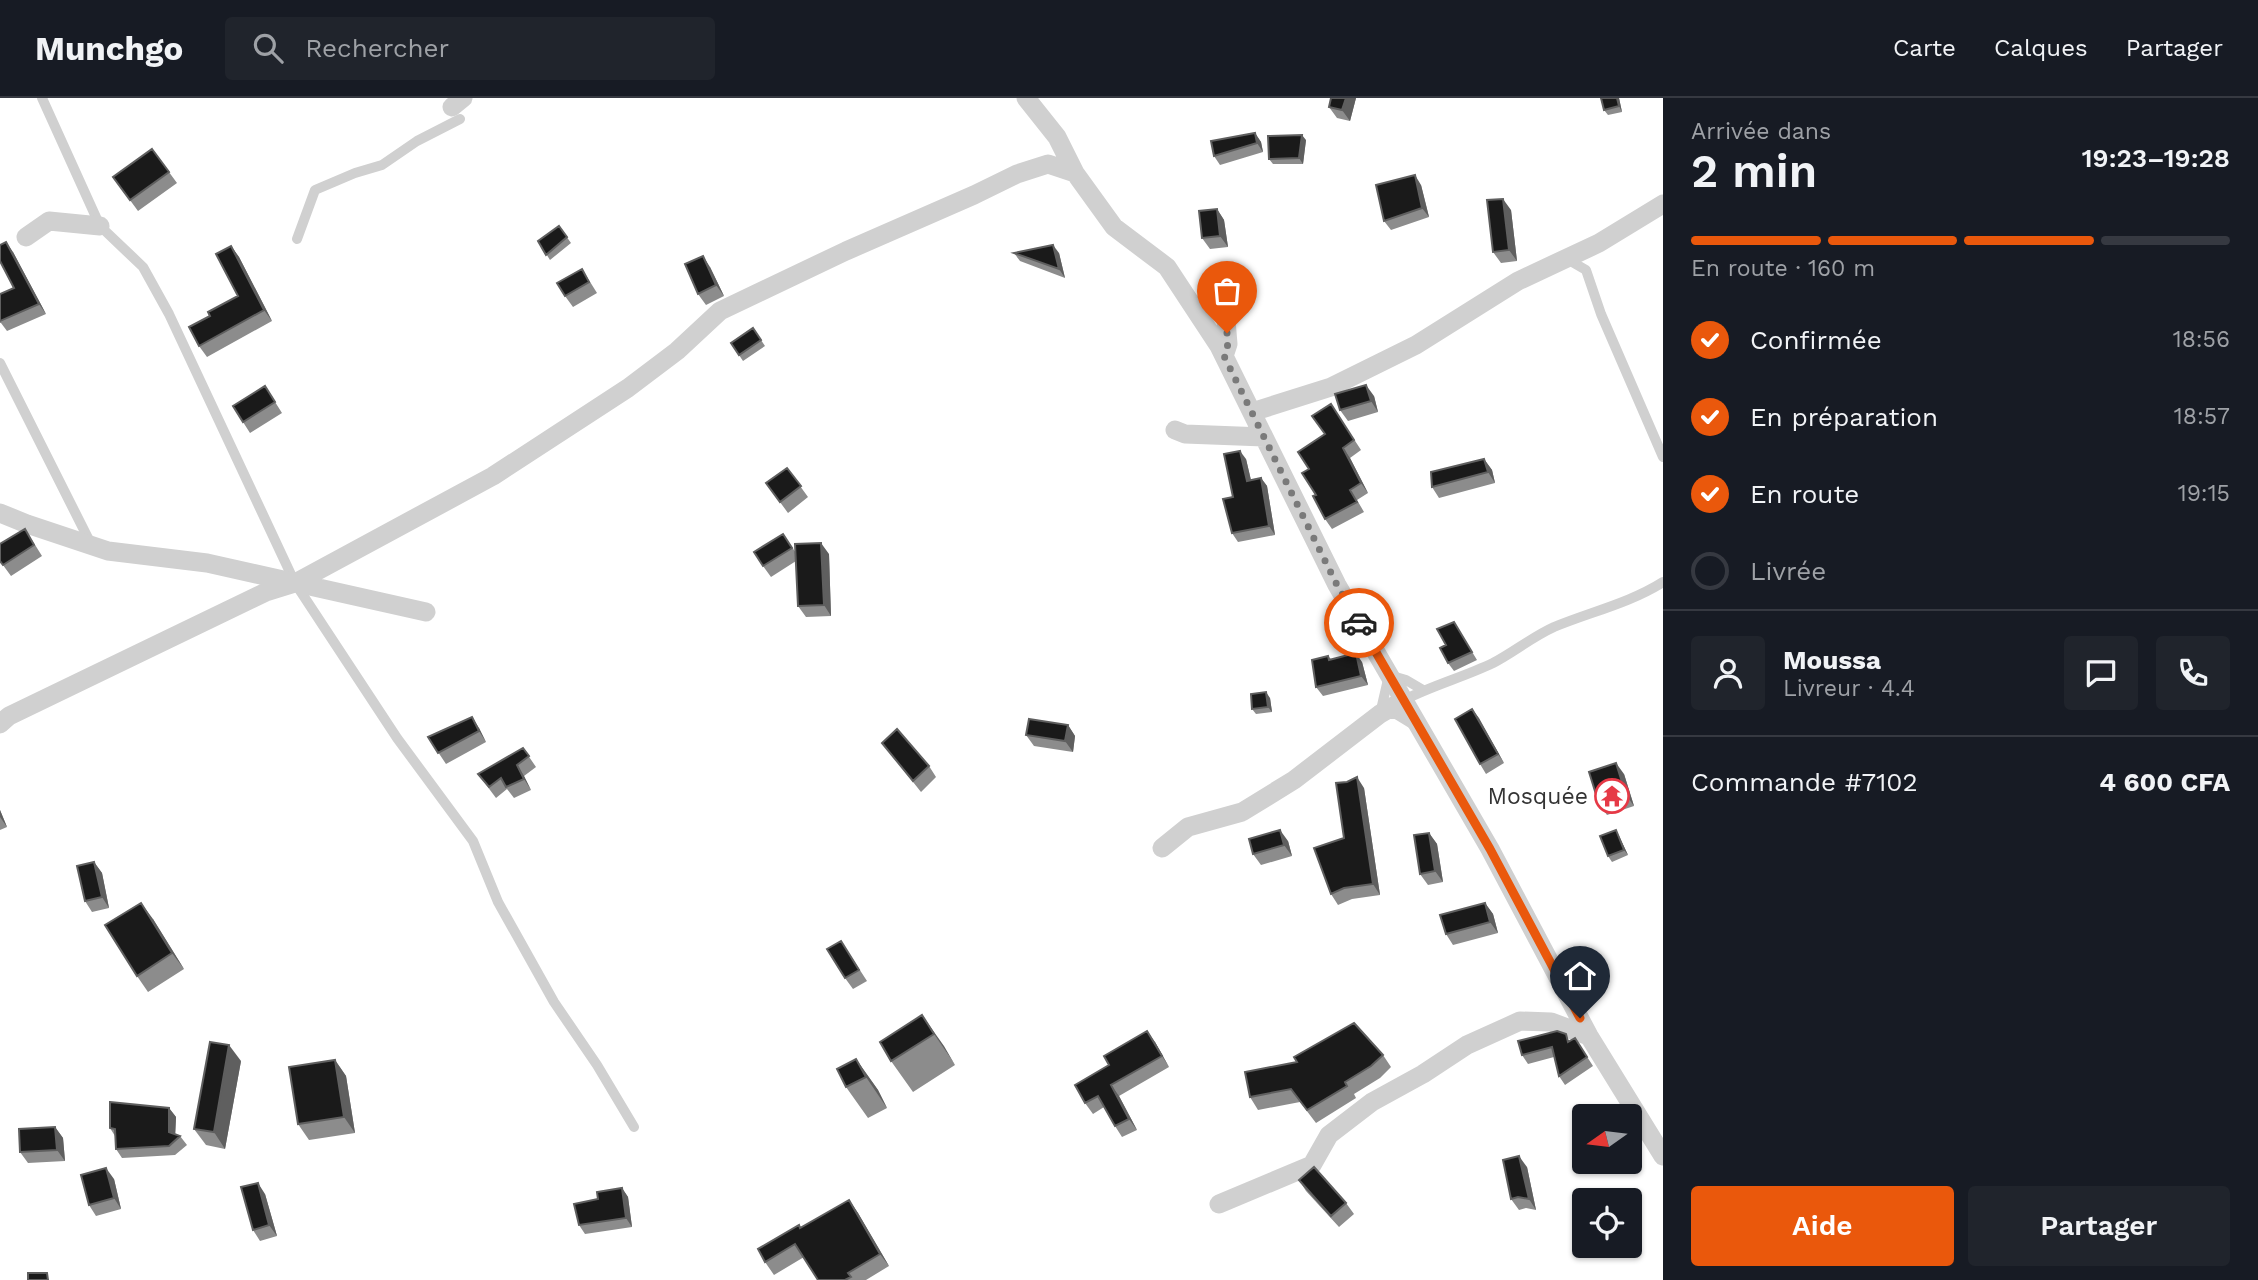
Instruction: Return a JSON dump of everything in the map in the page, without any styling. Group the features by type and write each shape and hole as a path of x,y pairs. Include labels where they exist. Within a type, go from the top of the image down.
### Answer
{"street":[{"path":"1026,98 1057,137 1114,227 1167,267 1224,356 1337,585 1490,849 1589,1036 1663,1156"},
{"path":"0,724 9,716 266,592 295,583 493,476 638,380 677,351 720,311 1017,174 1048,164 1087,185"},
{"path":"1247,403 1331,387 1416,345 1518,281 1599,243 1663,204"},
{"path":"26,237 49,221 100,226"},
{"path":"1224,296 1228,344 1224,356"},
{"path":"1247,403 1277,398"},
{"path":"1175,430 1185,434 1264,437"},
{"path":"0,513 108,551 207,563 426,612"},
{"path":"1162,848 1188,827 1242,812 1294,780 1380,714 1404,700"},
{"path":"1219,1204 1312,1166 1329,1135 1372,1102 1423,1074 1467,1045 1520,1021 1551,1022 1589,1036"}],"lane":[{"path":"42,98 100,226 143,267 169,314 295,583 397,738 472,841 504,913 554,1002 597,1065 634,1127"},
{"path":"297,239 315,190 382,164 417,141 458,108"},
{"path":"1567,259 1586,270 1601,314 1663,457"},
{"path":"0,363 92,546"},
{"path":"1404,700 1483,667 1541,633 1651,590 1663,582"},
{"path":"1421,729 1396,714 1380,714 1389,675 1406,680 1423,690"}],"building":[{"path":"1331,98 1346,98 1342,110 1329,107"},
{"path":"1601,98 1617,98 1619,106 1604,110"},
{"path":"1255,133 1257,143 1214,156 1211,141"},
{"path":"1302,135 1299,158 1269,159 1268,136"},
{"path":"152,149 169,172 130,200 113,177"},
{"path":"1415,175 1422,208 1384,221 1376,185"},
{"path":"1503,199 1509,250 1493,252 1487,200"},
{"path":"1217,209 1220,236 1202,238 1199,211"},
{"path":"559,226 567,237 546,255 538,241"},
{"path":"6,242 39,304 0,321 0,294 14,288 0,261 0,245"},
{"path":"1053,245 1059,269 1014,253"},
{"path":"231,246 264,310 199,346 189,327 210,316 208,312 238,296 216,254"},
{"path":"703,256 716,285 698,294 685,264"},
{"path":"582,269 589,282 565,296 557,283"},
{"path":"753,328 761,340 739,355 731,343"},
{"path":"1366,385 1371,401 1340,410 1335,394"},
{"path":"265,386 275,402 243,422 233,406"},
{"path":"1331,404 1354,440 1343,448 1361,483 1350,490 1357,502 1325,519 1313,496 1316,495 1302,473 1309,469 1298,452 1325,434 1312,416"},
{"path":"1240,451 1247,481 1261,478 1269,526 1232,533 1223,499 1233,497 1224,454"},
{"path":"1484,459 1488,472 1432,487 1431,472"},
{"path":"787,468 801,486 780,502 766,483"},
{"path":"25,529 34,545 3,565 0,561 0,544"},
{"path":"783,534 792,548 763,566 754,552"},
{"path":"821,543 824,605 798,606 795,544"},
{"path":"1454,622 1472,652 1448,663 1440,648 1446,645 1437,629"},
{"path":"1356,653 1361,676 1316,687 1312,660 1328,656 1329,660"},
{"path":"1266,692 1268,707 1252,709 1251,694"},
{"path":"1472,709 1498,754 1480,764 1455,719"},
{"path":"472,717 479,731 438,753 428,737"},
{"path":"1029,719 1068,725 1065,741 1026,735"},
{"path":"897,729 929,766 913,781 882,743"},
{"path":"523,748 529,756 517,765 524,779 506,787 501,778 489,787 478,774"},
{"path":"1616,763 1626,795 1599,804 1589,772"},
{"path":"1357,777 1373,884 1344,888 1331,894 1314,848 1344,838 1336,783"},
{"path":"1280,830 1284,845 1253,854 1249,839"},
{"path":"1616,830 1624,850 1608,856 1600,836"},
{"path":"1429,833 1435,871 1420,874 1414,835"},
{"path":"94,862 102,897 85,901 77,866"},
{"path":"141,903 172,953 137,976 105,925"},
{"path":"1485,903 1490,922 1446,934 1440,915"},
{"path":"841,941 859,970 845,978 827,949"},
{"path":"922,1015 934,1034 891,1061 880,1042"},
{"path":"1354,1023 1383,1055 1345,1082 1347,1086 1307,1110 1291,1089 1250,1097 1245,1072 1297,1062 1294,1057"},
{"path":"1147,1031 1162,1056 1111,1085 1129,1119 1115,1126 1098,1096 1085,1103 1075,1085 1109,1065 1104,1056"},
{"path":"1557,1031 1566,1034 1568,1042 1575,1038 1587,1057 1559,1076 1552,1047 1522,1055 1518,1041"},
{"path":"210,1042 229,1045 214,1132 194,1129"},
{"path":"856,1059 866,1077 846,1087 837,1069"},
{"path":"335,1060 344,1117 298,1124 289,1067"},
{"path":"110,1102 169,1108 169,1132 180,1136 169,1146 116,1149 115,1129 110,1128"},
{"path":"55,1127 57,1150 20,1152 19,1129"},
{"path":"1519,1156 1529,1199 1511,1199 1503,1160"},
{"path":"1314,1167 1346,1203 1331,1216 1299,1180"},
{"path":"106,1168 114,1198 89,1205 81,1175"},
{"path":"258,1183 269,1225 253,1230 241,1187"},
{"path":"622,1188 626,1218 579,1225 574,1204 598,1199 597,1192"},
{"path":"849,1200 880,1254 848,1273 851,1277 845,1280 818,1280 795,1244 765,1262 758,1249"},
{"path":"28,1273 47,1273 48,1280 28,1280"}],"way so far":[{"path":"1227,333 1228,344 1224,356 1337,585 1359,623"}],"place":[{"name":"Mosquée","path":"1612,796"}],"route":[{"path":"1359,623 1490,849 1580,1018"}]}
